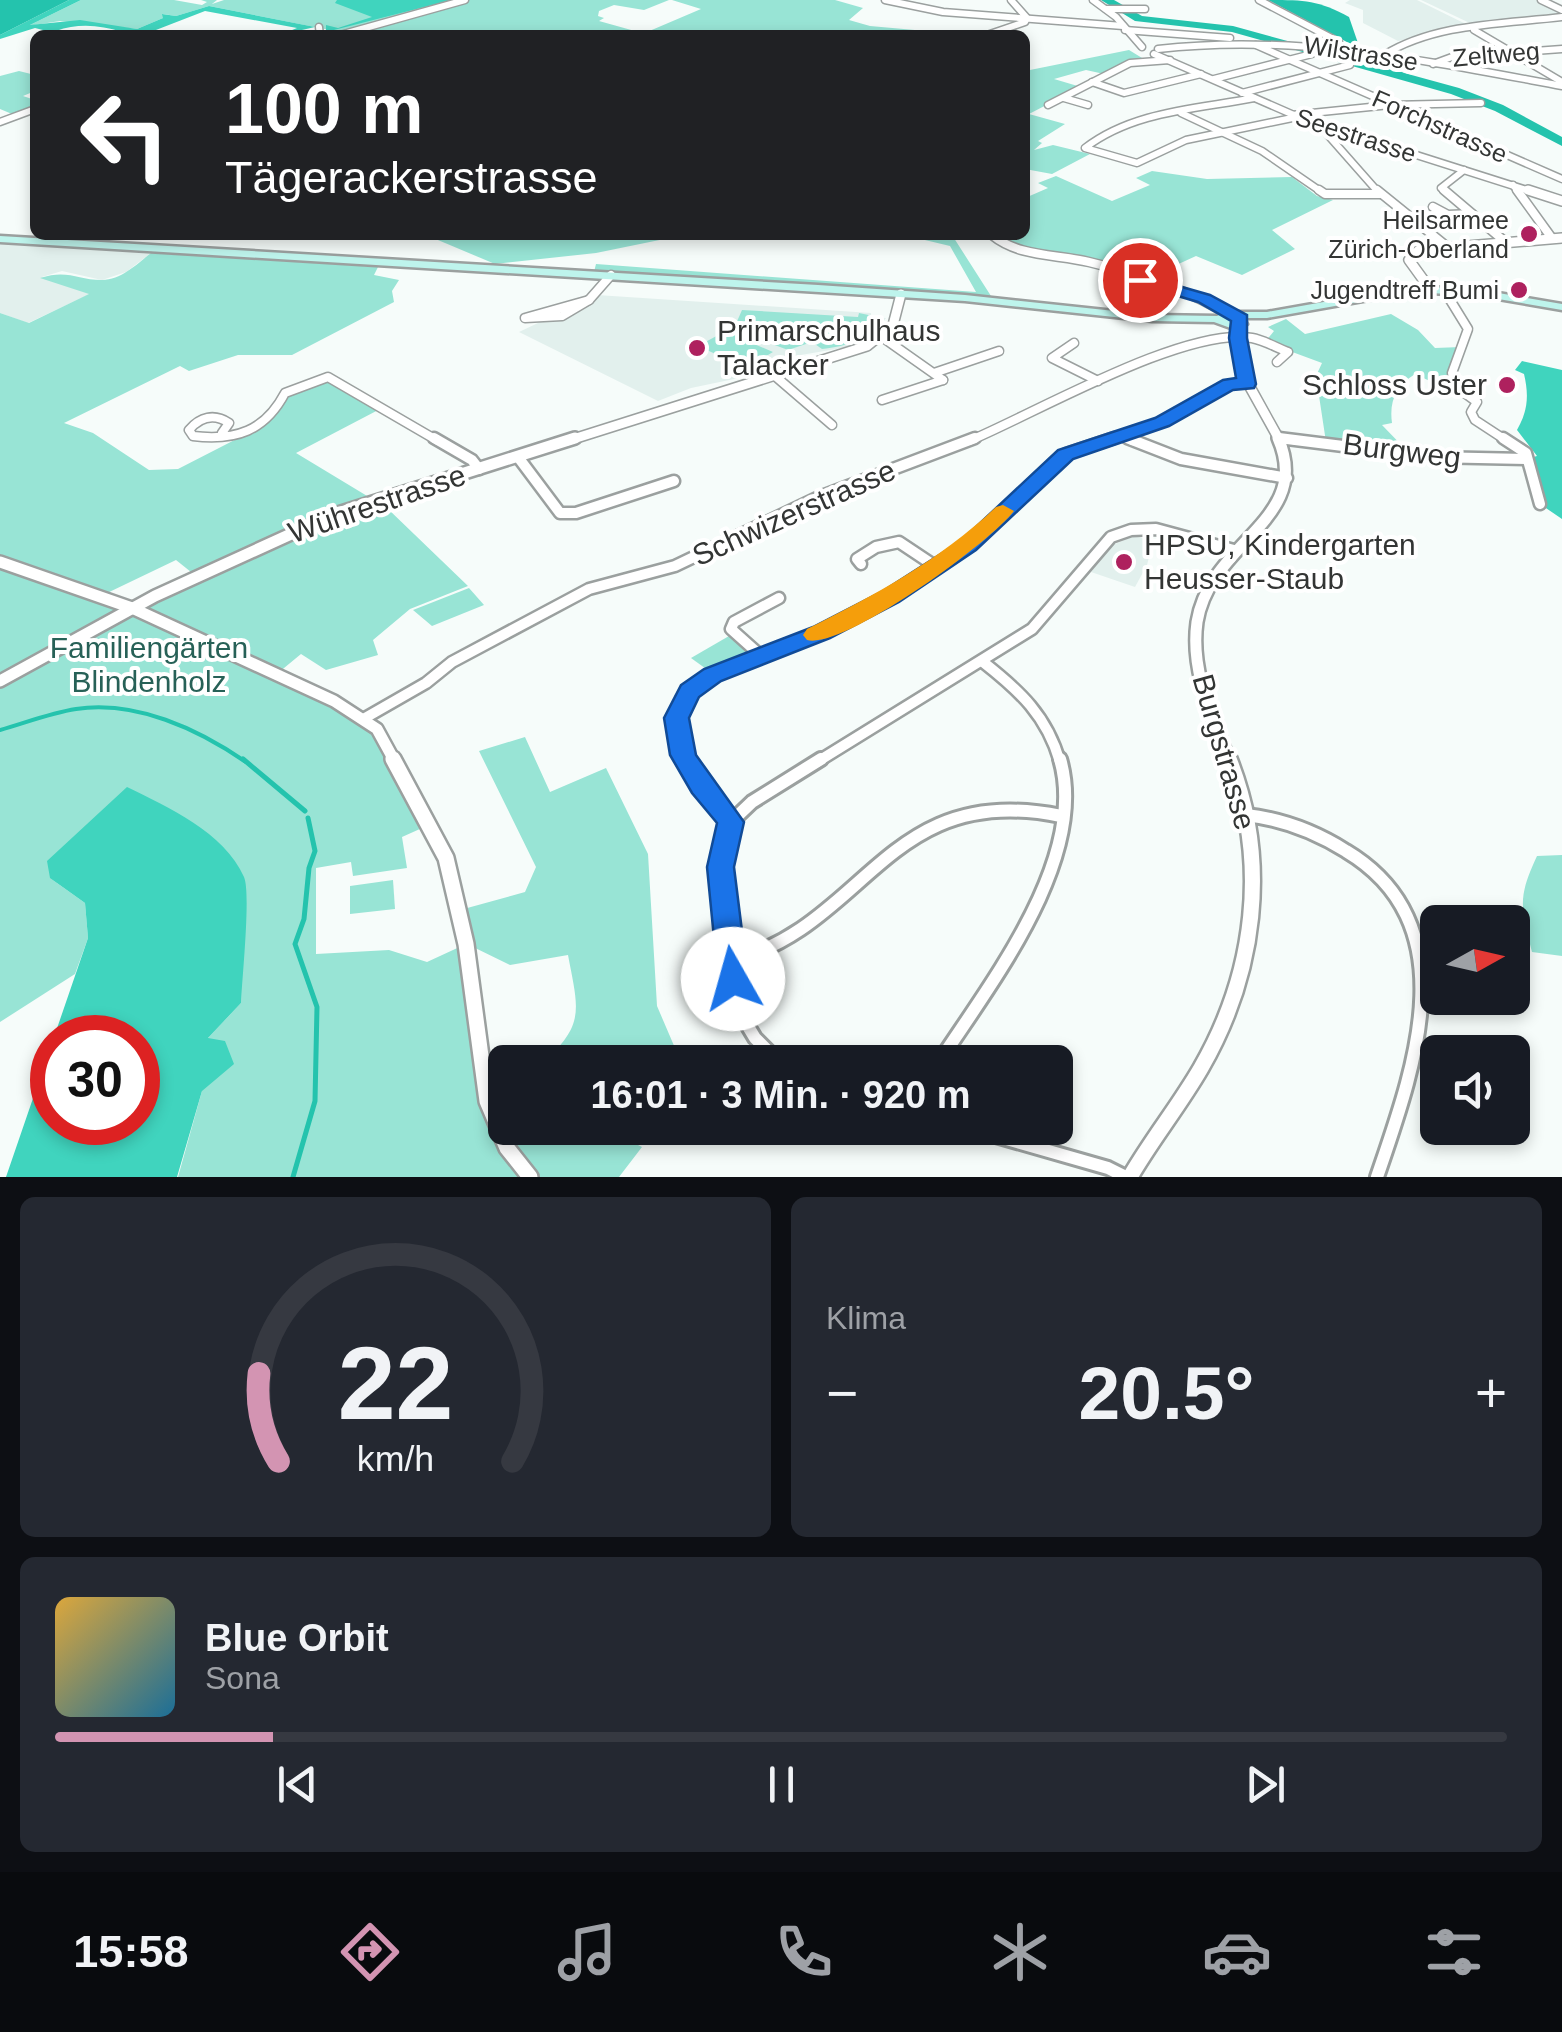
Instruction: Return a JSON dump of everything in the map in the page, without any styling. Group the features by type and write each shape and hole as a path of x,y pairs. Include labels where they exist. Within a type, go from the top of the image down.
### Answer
{"main road":[{"path":"0,239 901,294 1232,324 1396,290 1444,290 1562,308"}],"street":[{"path":"358,30 466,0"},
{"path":"885,0 943,12 1230,38"},
{"path":"1011,0 1027,18"},
{"path":"1093,0 1109,9 1142,47 1156,52"},
{"path":"1259,0 1340,42 1340,48"},
{"path":"1541,0 1562,13"},
{"path":"1109,9 1145,9"},
{"path":"1384,56 1409,40 1562,13"},
{"path":"1005,30 1020,26 1027,18"},
{"path":"1473,30 1562,84"},
{"name":"Wilstrasse","path":"1156,52 1204,43 1289,42 1562,84"},
{"name":"Forchstrasse","path":"1256,45 1562,180"},
{"name":"Zeltweg","path":"1433,64 1452,57 1562,49"},
{"name":"Seestrasse","path":"1156,52 1295,116 1562,201"},
{"path":"1214,80 1312,54"},
{"path":"1048,104 1130,64 1170,60"},
{"name":"Forchstrasse","path":"1319,73 1350,65"},
{"path":"1242,93 1319,73"},
{"path":"1092,82 1124,93 1202,74"},
{"path":"1063,98 1088,105"},
{"path":"1254,98 1116,130 1085,148 1138,163 1175,144 1295,116 1390,104 1481,103"},
{"path":"0,122 30,111"},
{"path":"1180,113 1276,159 1325,194 1380,194"},
{"path":"1332,128 1327,134 1380,194 1445,245"},
{"path":"1464,170 1441,188 1503,240"},
{"path":"1513,186 1557,237"},
{"path":"1433,208 1448,216 1472,214"},
{"path":"1430,289 1412,266 1410,256 1419,250 1557,237"},
{"path":"998,240 1008,248 1088,262 1204,299 1250,338 1288,352 1277,362"},
{"path":"538,322 526,315 590,300 611,275"},
{"path":"1444,290 1468,328 1452,373 1455,386 1477,402 1471,412 1476,420 1523,448 1540,504"},
{"path":"882,400 943,380 882,337 896,320 901,294"},
{"path":"1121,435 1151,452 1184,462 1287,478 1278,438 1247,384 1232,324"},
{"name":"Schwizerstrasse","path":"365,718 426,683 452,662 589,589 675,566 819,498 973,439 1098,380 1232,324"},
{"name":"Wührestrasse","path":"0,681 132,608 335,514 859,349 882,337"},
{"path":"1074,344 1052,358 1098,380"},
{"path":"934,373 999,351"},
{"path":"775,376 832,425"},
{"path":"222,434 258,428 272,417 285,393 328,377 472,460 479,469"},
{"path":"731,822 710,799 683,755 676,718 681,704 700,682 838,624 891,596 968,545 1059,459 1162,422 1230,384 1247,384"},
{"name":"Burgweg","path":"1278,438 1431,457 1510,462 1526,459"},
{"path":"518,457 560,513 576,513 674,481"},
{"name":"Burgstrasse","path":"1128,1177 1205,1062 1236,989 1253,894 1246,815 1241,790 1204,692 1196,656 1196,633 1203,597 1234,550 1274,511 1287,478"},
{"path":"762,1045 737,1008 730,962 720,867 731,822 752,802 1032,630 1110,537 1131,530 1156,529 1234,550"},
{"path":"861,564 857,559 860,555 894,542 908,545 935,566"},
{"path":"0,562 132,608 277,673 365,718 387,744 446,858 466,944 487,1100 507,1148 530,1177"},
{"path":"760,656 730,629 734,622 779,598"},
{"path":"950,1045 1016,942 1050,878 1059,845 1063,784 1051,732 1016,688 983,662"},
{"path":"730,962 754,957 795,937 898,846 928,830 972,816 1003,812 1037,810 1061,816"},
{"path":"1246,815 1286,822 1358,854 1390,881 1408,912 1422,975 1423,1016 1412,1077 1378,1177"},
{"path":"1028,1145 1128,1177"}],"shaded area":[{"path":"0,0 69,0 0,35"},
{"path":"69,0 81,0 30,25 80,20 137,29 163,18 162,14 176,16 209,6 315,27 292,30 297,28 205,11 156,30 114,30 81,26 59,30 35,28 0,39 0,35"},
{"path":"452,0 334,30 326,30 326,25 338,28 372,17 335,3"},
{"path":"1268,0 1310,2 1349,17 1360,49"},
{"path":"1417,0 1472,27 1398,41 1363,23 1363,10 1345,3"},
{"path":"1421,0 1538,0 1562,11 1562,16 1474,25"},
{"path":"0,243 151,253 126,272 102,280 62,271 42,277 90,294 28,323 0,313"},
{"name":"Primarschulhaus Talacker","path":"597,295 871,313 871,317 886,318 873,334 848,347 795,356 739,378 691,388 658,401 519,332"},
{"path":"1522,361 1562,370 1562,519 1540,504 1526,459 1537,456 1517,430 1527,403 1524,374 1515,370"},
{"name":"HPSU, Kindergarten Heusser-Staub","path":"1134,536 1153,541 1147,565 1135,587 1091,572 1110,546"},
{"path":"127,787 177,812 209,834 235,861 244,877 241,1003 208,1038 225,1041 234,1064 202,1091 177,1177 6,1177 30,1107 30,1145 160,1145 160,1015 62,1015 88,938 85,903 50,878 47,861"}],"green space":[{"path":"81,0 174,0 202,5 207,2 201,0 217,0 212,4 224,0 452,0 347,30 209,6 176,16 163,14 163,18 137,29 60,21 28,26"},
{"path":"465,0 669,0 644,10 614,5 599,11 598,16 604,18 599,21 631,30 358,30"},
{"path":"672,0 835,0 863,8 849,20 915,30 652,30 701,9"},
{"path":"1129,50 1147,61 1128,63 1104,74 1086,70 1054,79 1081,87 1030,113 1030,70"},
{"path":"19,71 30,74 30,93 23,96 30,98 30,107 12,114 0,109 0,76"},
{"path":"1030,114 1065,124 1038,141 1042,143 1034,150 1053,145 1090,154 1052,174 1030,170"},
{"path":"1152,171 1207,179 1292,177 1317,196 1333,200 1272,230 1295,249 1242,275 1196,256 1161,272 1132,274 1095,259 1019,248 1005,240 1030,240 1030,196 1048,188 1038,183 1056,176 1112,201 1150,185 1136,178"},
{"path":"438,240 660,240 596,253 495,264"},
{"path":"925,240 955,240 991,296 594,272 596,264 976,292 950,246"},
{"name":"Familiengärten Blindenholz","path":"151,253 378,267 374,275 399,280 392,291 394,302 292,355 238,355 189,371 180,366 64,423 93,433 149,470 178,469 258,428 285,393 328,377 382,408 296,453 387,508 468,586 410,609 373,640 378,655 326,670 301,654 278,673 365,718 431,824 402,837 407,868 353,876 351,862 316,868 316,954 389,950 427,962 466,944 460,910 525,892 536,867 479,751 525,737 550,792 606,768 648,854 657,1006 674,1045 560,1045 575,1014 568,955 510,965 467,944 484,1081 488,1080 488,1145 642,1147 619,1177 178,1177 202,1091 207,1039 241,1003 50,878 85,903 88,938 75,974 0,1022 0,313 29,323 89,294 40,278 58,275 93,280 122,274","holes":["176,560 196,576 132,608 103,595"]},
{"path":"742,310 858,317 859,313 883,318 864,337 822,349 812,342 788,350 751,336 745,340 773,352 746,368 698,346 722,333 717,329 720,325 735,326"},
{"path":"1391,314 1418,330 1435,348 1461,347 1452,373 1455,386 1436,384 1415,374 1399,389 1393,401 1392,423 1382,425 1411,455 1326,442 1316,376 1322,363 1265,342 1274,331 1268,327 1286,319 1305,334"},
{"path":"469,588 484,605 432,626 413,610"},
{"path":"729,636 753,653 709,671 691,658"},
{"path":"1562,855 1562,956 1532,952 1530,905 1523,905 1524,893 1537,856"},
{"path":"393,880 395,909 350,914 350,886"}],"waterway":[{"path":"1106,0 1139,19 1233,29 1455,91 1499,108 1562,142"},
{"path":"1387,64 1412,80"},
{"path":"0,730 76,709 121,709 187,728 246,762"},
{"path":"243,759 305,811"},
{"path":"293,1177 315,1101 317,1007 295,944 304,919 309,868 315,851 308,818"}],"slow traffic":[{"path":"815,635 891,596 968,545 1003,511"}],"place":[{"name":"Heilsarmee Zürich-Oberland","path":"1529,234"},
{"name":"Jugendtreff Bumi","path":"1519,290"},
{"name":"Primarschulhaus Talacker","path":"697,348"},
{"name":"Schloss Uster","path":"1507,385"},
{"name":"HPSU, Kindergarten Heusser-Staub","path":"1124,562"}],"route":[{"path":"733,979 720,867 731,822 683,755 676,718 681,704 690,691 713,675 821,632 891,596 968,545 1066,454 1162,422 1230,384 1247,384 1238,338 1240,319 1204,299 1140,280"}]}
